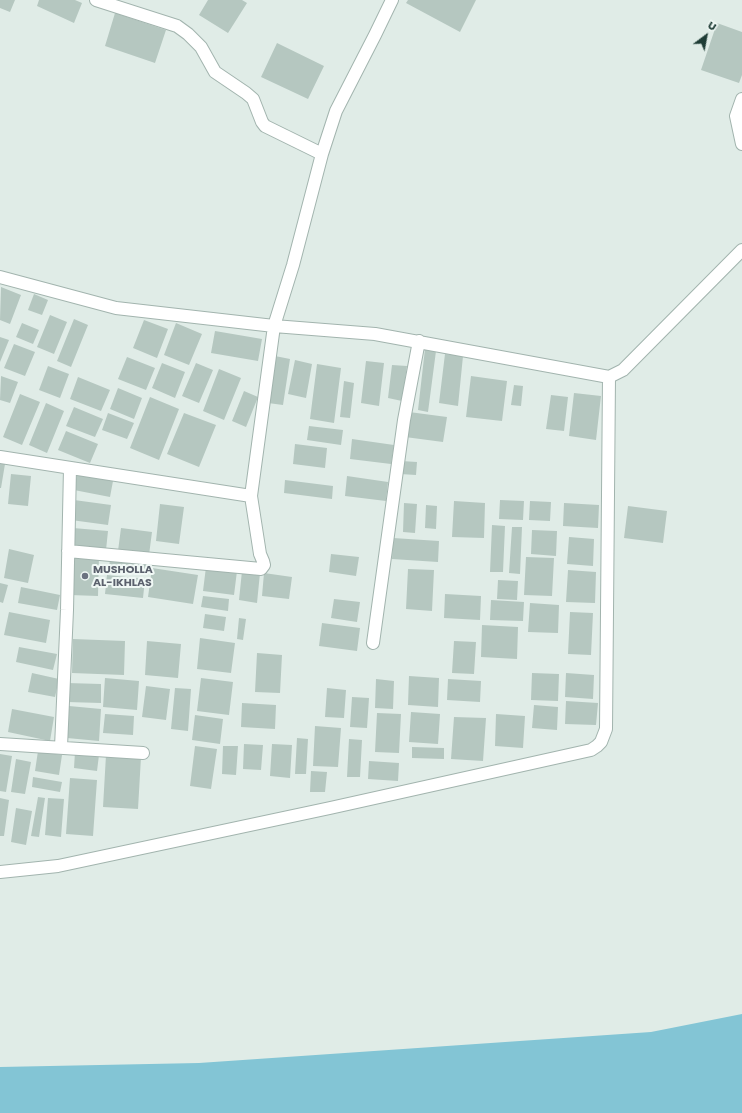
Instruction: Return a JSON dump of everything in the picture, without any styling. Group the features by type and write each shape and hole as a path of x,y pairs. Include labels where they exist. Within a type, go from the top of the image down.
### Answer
{"street":[{"path":"96,0 176,26 188,34 207,57 211,68 253,99 265,126 322,154"},
{"path":"68,550 261,568 264,565 260,554 250,496 274,326 322,154 336,111 392,0"},
{"path":"742,99 736,116 742,144"},
{"path":"0,277 116,308 274,326 375,334 609,377 627,366 742,250"},
{"path":"373,643 403,427 419,341"},
{"path":"0,872 58,866 591,750 596,746 604,736 606,729 609,377"},
{"path":"0,457 250,496"},
{"path":"61,747 70,468"},
{"path":"0,744 61,747 143,754"}],"water":[{"path":"742,1014 742,1113 0,1113 0,1067 199,1063 651,1032"}],"building":[{"path":"0,0 15,0 10,12 0,8"},
{"path":"39,0 75,0 82,3 74,23 37,6"},
{"path":"208,0 242,0 247,3 228,33 199,15"},
{"path":"408,0 476,0 460,32 406,3"},
{"path":"115,13 166,30 155,63 105,46"},
{"path":"717,23 742,32 742,75 739,83 701,70"},
{"path":"277,43 324,66 308,99 261,77"},
{"path":"1,287 21,295 10,324 0,320"},
{"path":"34,294 48,300 42,315 28,310"},
{"path":"50,315 67,322 54,354 37,347"},
{"path":"74,319 88,325 71,367 57,361"},
{"path":"144,320 168,329 157,358 133,348"},
{"path":"22,323 39,330 33,344 16,337"},
{"path":"176,323 202,334 189,365 164,355"},
{"path":"215,331 262,339 258,361 211,353"},
{"path":"0,337 9,340 0,362"},
{"path":"14,344 35,352 25,376 4,368"},
{"path":"425,349 436,351 428,412 418,410"},
{"path":"445,354 463,356 458,406 439,403"},
{"path":"275,356 290,359 283,405 268,403"},
{"path":"127,357 155,368 146,390 118,379"},
{"path":"295,360 312,364 306,398 288,394"},
{"path":"366,361 384,363 379,406 361,403"},
{"path":"162,363 185,372 175,398 152,388"},
{"path":"196,363 213,370 199,403 182,396"},
{"path":"317,364 341,368 334,423 310,419"},
{"path":"392,365 407,366 402,401 388,398"},
{"path":"48,366 69,374 60,398 39,390"},
{"path":"219,369 241,378 224,420 203,411"},
{"path":"1,376 18,382 10,403 0,400"},
{"path":"471,376 507,381 502,421 466,417"},
{"path":"78,377 110,390 101,411 70,399"},
{"path":"344,381 354,383 350,418 340,417"},
{"path":"514,385 523,386 521,406 511,405"},
{"path":"118,388 142,398 134,419 110,409"},
{"path":"244,391 258,397 246,427 232,421"},
{"path":"574,393 601,396 596,440 569,436"},
{"path":"20,394 40,402 22,445 3,437"},
{"path":"551,395 568,397 564,431 546,429"},
{"path":"150,397 179,409 159,460 130,448"},
{"path":"46,403 64,411 47,453 29,445"},
{"path":"74,407 103,419 95,437 66,426"},
{"path":"409,412 447,417 443,442 405,437"},
{"path":"108,413 134,423 127,439 102,430"},
{"path":"184,413 216,425 199,467 167,454"},
{"path":"309,426 343,430 341,445 307,440"},
{"path":"66,431 98,444 90,463 58,450"},
{"path":"352,439 394,445 391,464 350,459"},
{"path":"295,444 327,448 325,468 293,464"},
{"path":"401,461 417,462 416,475 400,474"},
{"path":"0,463 5,464 1,488 0,488"},
{"path":"11,474 31,476 28,506 8,504"},
{"path":"77,474 113,481 110,497 74,490"},
{"path":"347,476 388,482 386,501 345,496"},
{"path":"285,480 333,486 332,499 284,493"},
{"path":"74,500 111,505 108,525 71,520"},
{"path":"500,500 524,501 523,520 499,519"},
{"path":"454,501 485,503 484,538 452,537"},
{"path":"530,501 551,502 550,521 529,520"},
{"path":"404,503 417,504 415,533 403,532"},
{"path":"564,503 599,505 598,528 563,526"},
{"path":"160,504 184,507 179,544 156,541"},
{"path":"426,505 437,506 436,529 425,528"},
{"path":"628,506 667,511 663,543 624,538"},
{"path":"492,525 505,526 503,572 490,572"},
{"path":"512,527 522,527 520,574 509,573"},
{"path":"73,528 108,531 106,550 72,546"},
{"path":"121,528 152,532 149,555 118,551"},
{"path":"532,530 557,531 556,556 531,554"},
{"path":"569,537 594,539 593,566 567,564"},
{"path":"393,538 439,541 438,562 392,559"},
{"path":"9,549 34,555 28,583 4,578"},
{"path":"331,554 359,557 356,576 329,572"},
{"name":"MUSHOLLA AL-IKHLAS","path":"71,555 99,556 98,596 70,595"},
{"path":"110,557 149,561 147,575 109,571"},
{"path":"526,557 554,558 552,596 524,595"},
{"path":"206,567 237,571 234,595 203,591"},
{"path":"152,568 198,575 193,604 148,597"},
{"path":"408,569 434,570 432,611 406,609"},
{"path":"568,570 596,572 595,603 566,602"},
{"path":"242,571 260,573 257,603 239,600"},
{"path":"264,573 292,577 289,599 262,596"},
{"path":"107,575 145,579 143,598 105,594"},
{"path":"498,580 518,581 517,600 497,599"},
{"path":"0,583 8,585 3,603 0,602"},
{"path":"21,587 60,595 57,610 18,603"},
{"path":"445,594 481,596 480,620 444,618"},
{"path":"203,596 229,599 228,611 201,607"},
{"path":"334,599 360,602 357,622 331,618"},
{"path":"491,600 524,602 523,621 490,620"},
{"path":"530,603 559,605 558,633 528,632"},
{"path":"9,612 50,620 46,643 4,635"},
{"path":"570,612 593,613 591,655 568,654"},
{"path":"205,614 226,617 224,631 203,628"},
{"path":"239,618 246,619 243,640 237,639"},
{"path":"322,623 360,628 357,651 319,646"},
{"path":"482,625 518,627 517,659 481,657"},
{"path":"200,638 235,643 231,673 197,669"},
{"path":"73,639 125,641 124,675 72,673"},
{"path":"147,641 181,644 178,678 145,675"},
{"path":"454,641 476,642 474,674 452,673"},
{"path":"19,647 57,654 53,670 16,662"},
{"path":"257,653 282,655 280,693 255,692"},
{"path":"32,673 59,679 55,697 28,692"},
{"path":"532,673 559,674 558,701 531,700"},
{"path":"566,673 594,675 593,699 565,697"},
{"path":"409,676 439,678 438,707 408,705"},
{"path":"105,678 139,681 137,710 103,707"},
{"path":"201,678 233,682 229,715 197,711"},
{"path":"376,679 394,681 393,709 375,708"},
{"path":"448,679 481,681 480,702 447,700"},
{"path":"67,683 101,684 101,703 67,702"},
{"path":"146,686 170,689 166,720 142,717"},
{"path":"175,688 191,689 188,731 171,729"},
{"path":"327,688 346,690 344,718 325,717"},
{"path":"352,697 369,698 367,728 350,727"},
{"path":"566,701 598,703 596,725 565,724"},
{"path":"242,703 276,705 275,729 241,727"},
{"path":"534,705 558,707 557,730 532,728"},
{"path":"69,706 101,709 99,741 67,738"},
{"path":"12,709 54,717 50,741 8,732"},
{"path":"411,712 440,714 438,744 409,742"},
{"path":"377,713 401,714 399,753 375,752"},
{"path":"105,714 134,716 133,735 103,733"},
{"path":"496,714 525,716 523,748 495,746"},
{"path":"195,715 223,719 220,744 192,740"},
{"path":"454,717 486,718 483,761 451,759"},
{"path":"315,726 341,728 338,767 313,766"},
{"path":"297,738 308,739 306,774 295,774"},
{"path":"349,739 362,740 360,777 347,777"},
{"path":"244,744 263,745 261,770 243,769"},
{"path":"272,744 292,745 290,778 270,776"},
{"path":"195,746 217,749 211,789 190,786"},
{"path":"223,746 238,746 236,775 222,774"},
{"path":"412,747 444,748 444,759 412,758"},
{"path":"38,751 62,755 59,775 35,771"},
{"path":"75,752 99,755 97,771 74,768"},
{"path":"0,754 12,756 6,792 0,791"},
{"path":"106,755 141,757 138,809 103,807"},
{"path":"16,759 31,762 25,794 11,792"},
{"path":"369,761 399,763 398,781 368,779"},
{"path":"311,771 327,772 325,792 310,792"},
{"path":"33,777 62,782 60,792 32,787"},
{"path":"70,778 97,780 93,836 66,834"},
{"path":"38,797 45,798 39,837 31,836"},
{"path":"0,798 9,800 4,836 0,836"},
{"path":"48,798 64,799 61,837 45,835"},
{"path":"16,808 32,811 26,845 11,842"}],"place":[{"name":"MUSHOLLA AL-IKHLAS","path":"85,576"}]}
